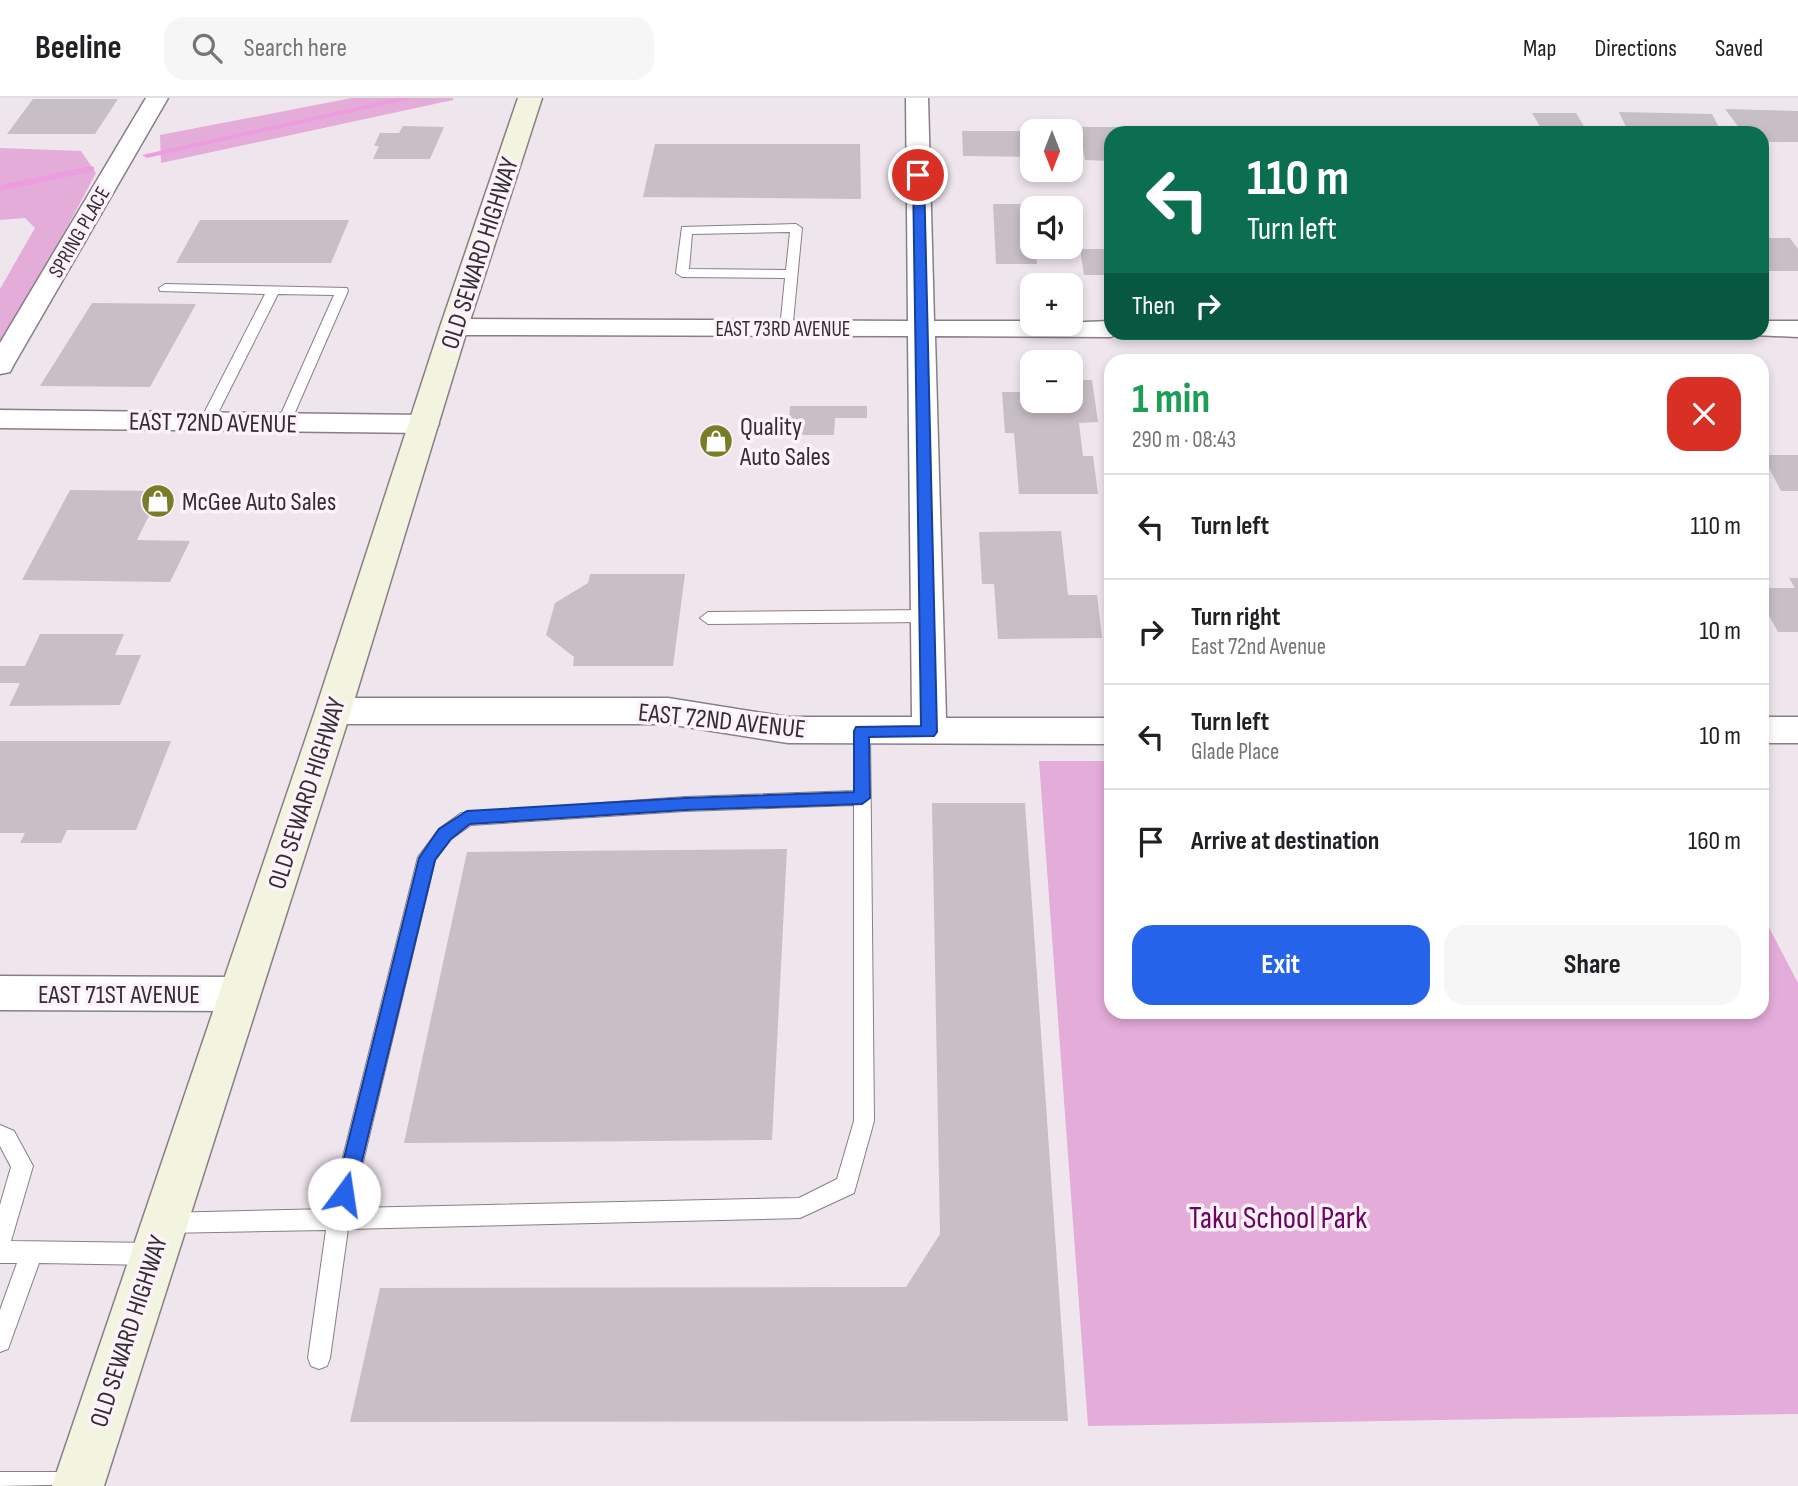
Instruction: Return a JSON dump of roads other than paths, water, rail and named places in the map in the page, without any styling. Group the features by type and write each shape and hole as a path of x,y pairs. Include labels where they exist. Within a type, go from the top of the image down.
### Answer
{"main road":[{"name":"OLD SEWARD HIGHWAY","path":"78,1485 333,711 454,327 530,98"}],"street":[{"name":"SPRING PLACE","path":"0,366 157,98"},
{"path":"917,98 929,732"},
{"name":"EAST 73RD AVENUE","path":"454,327 1104,329"},
{"path":"1769,329 1798,329"},
{"name":"EAST 72ND AVENUE","path":"0,419 425,425"},
{"name":"EAST 72ND AVENUE","path":"333,711 668,711 788,730 1104,732"},
{"path":"1769,730 1798,730"},
{"name":"EAST 71ST AVENUE","path":"0,993 239,994"}],"lane":[{"path":"787,329 792,274 796,228 686,230 682,273 792,274"},
{"path":"165,288 342,291 284,422"},
{"path":"207,421 273,290"},
{"path":"708,618 927,616"},
{"path":"0,1252 32,1253 338,1220 800,1208 846,1186 864,1121 862,731"},
{"path":"319,1358 338,1220 427,858 445,834 467,818 685,804 862,798"},
{"path":"0,1135 7,1138 22,1166 0,1242"},
{"path":"0,1341 32,1253"},
{"path":"0,1483 78,1485"}],"waterway":[{"path":"147,155 410,98"},
{"path":"0,188 91,169"}],"place":[{"name":"Quality Auto Sales","path":"716,441"},
{"name":"McGee Auto Sales","path":"158,501"}],"park label":[{"name":"Taku School Park","path":"1278,1217"}]}
